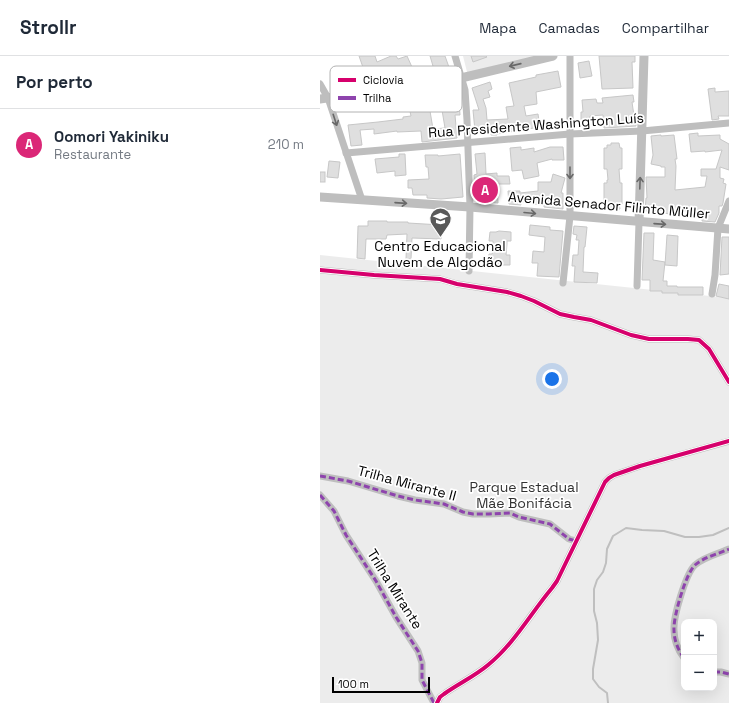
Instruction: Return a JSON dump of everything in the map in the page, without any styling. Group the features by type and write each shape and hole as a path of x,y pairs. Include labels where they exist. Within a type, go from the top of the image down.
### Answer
{"street":[{"path":"455,56 458,66"},
{"path":"462,78 553,56"},
{"path":"563,283 570,216 570,56"},
{"path":"637,286 644,56"},
{"path":"462,81 465,90 467,120 470,207 469,271"},
{"path":"320,84 324,99 346,153 362,200"},
{"name":"Rua Presidente Washington Luís","path":"346,153 570,134 642,131 729,123"},
{"name":"Avenida Senador Filinto Müller","path":"320,197 470,207 729,229"},
{"path":"712,294 715,275 718,228 729,201"},
{"path":"320,270 440,279 457,284 507,292 527,298 560,314 591,320 631,335 650,339 699,340 709,349 729,382"},
{"path":"437,703 444,694 487,666 512,640 557,581 605,482 609,478 640,466 729,441"},
{"name":"Trilha Mirante II","path":"320,476 348,481 404,498 444,504 463,512 473,514 510,513 519,517 550,524 569,539 576,541"},
{"name":"Trilha Mirante","path":"320,494 334,511 346,535 376,581 396,617 418,651 422,663 422,680 434,703"},
{"path":"681,655 677,647 673,628 677,609 687,580 695,565 704,559 729,549"},
{"path":"717,672 729,674"}],"green space":[{"path":"463,56 538,56 468,73"},
{"name":"Parque Estadual Mãe Bonifácia","path":"320,255 729,298 729,703 320,703"}],"building":[{"path":"359,56 375,56 377,62 391,56 396,56 398,59 407,56 412,66 362,66"},
{"path":"430,56 445,56 449,66 433,66"},
{"path":"471,56 486,56 487,57 473,62"},
{"path":"599,56 635,56 635,62 632,62 633,88 602,89"},
{"path":"589,61 592,76 580,78 578,63"},
{"path":"558,71 561,87 536,92 537,104 524,106 526,116 538,114 540,127 497,135 491,135 491,130 475,131 473,110 479,110 472,88 490,82 492,89 488,91 490,97 483,99 486,108 487,120 508,119 506,107 514,106 509,83 536,77 536,75"},
{"path":"715,88 715,92 729,91 729,116 718,116 719,119 712,120 708,89"},
{"path":"633,95 634,102 632,102 634,116 636,116 636,126 604,128 603,115 590,116 590,120 581,121 581,112 583,112 582,100 596,99 597,103 603,103 602,98"},
{"path":"410,112 430,112 433,129 445,128 442,112 460,112 460,115 455,115 457,138 422,142 421,131 397,131 374,134 374,129 360,130 362,145 351,146 348,125 403,119 403,117 411,116"},
{"path":"698,133 698,136 720,135 720,139 729,144 729,170 720,167 720,178 724,179 723,183 726,184 723,203 722,206 719,206 719,213 715,222 702,221 703,210 682,211 681,216 664,213 664,210 645,211 647,198 646,177 665,177 665,167 651,164 653,155 651,136 674,135 677,159 675,159 675,190 705,187 707,176 701,176 701,169 716,169 722,150 691,152 689,134"},
{"path":"611,143 619,143 620,148 622,148 622,169 619,169 620,183 622,183 622,204 619,204 620,209 610,209 610,207 607,207 607,204 604,204 604,183 607,183 608,180 607,169 604,169 604,148 607,148 607,145 611,145"},
{"path":"521,147 521,150 534,148 534,152 550,147 563,147 564,160 552,159 537,163 539,176 524,179 522,170 512,171 510,148"},
{"path":"485,153 486,174 497,173 497,176 509,176 510,184 497,184 498,203 483,202 483,198 475,198 474,175 477,174 475,154"},
{"path":"399,154 405,154 406,175 395,176 395,171 377,173 375,159 399,157"},
{"path":"460,154 463,197 441,199 427,198 427,195 413,195 412,188 408,188 408,180 429,179 425,155 438,156"},
{"path":"329,161 340,162 338,178 327,177"},
{"path":"320,172 325,172 325,182 320,182"},
{"path":"553,174 565,178 561,193 563,193 563,209 544,207 544,205 533,204 533,201 520,202 521,205 509,204 508,191 520,191 520,193 538,191 538,182 551,182"},
{"path":"368,221 441,225 441,239 412,238 411,259 406,259 407,234 387,235 386,239 366,239 365,259 357,258 358,226 368,226"},
{"path":"530,225 550,227 550,230 563,231 559,277 537,276 538,263 532,263 533,251 544,252 545,237 529,235"},
{"path":"574,226 587,227 584,247 583,272 598,273 597,283 574,282 575,266 572,266 573,255 578,255 579,240 576,240 577,235 573,234"},
{"path":"490,232 511,232 511,241 507,241 506,255 510,255 510,265 488,263 489,254 492,254 493,252 493,241 489,241"},
{"path":"644,233 654,233 653,260 665,262 663,281 667,281 667,286 703,287 703,295 678,295 678,293 650,291 650,280 642,280"},
{"path":"667,235 678,236 677,266 665,265"},
{"path":"722,237 729,237 729,274 720,275"},
{"path":"719,284 729,286 729,299 716,296"}],"waterway":[{"path":"608,703 607,693 599,687 593,679 593,669 598,640 597,623 594,611 594,589 597,580 603,572 606,563 607,549 613,536 626,528 664,531 685,537 713,535 729,528"}],"marked path":[{"path":"320,476 348,481 415,500 444,504 463,512 473,514 510,513 519,517 550,524 569,539 576,541"},
{"path":"320,495 334,511 346,535 376,581 396,617 418,651 422,663 422,680 434,703"},
{"path":"682,655 678,648 674,634 674,624 681,596 691,570 699,562 729,549"},
{"path":"717,672 729,674"}],"cycle path":[{"path":"320,270 440,279 457,284 507,292 521,296 560,314 591,320 631,335 649,339 699,340 709,349 729,382"},
{"path":"437,703 440,697 444,694 488,665 506,648 522,628 557,581 605,482 609,478 640,466 729,441"}],"place":[{"name":"Oomori Yakiniku","path":"485,190"},
{"name":"Centro Educacional Nuvem de Algodão","path":"440,238"}]}
